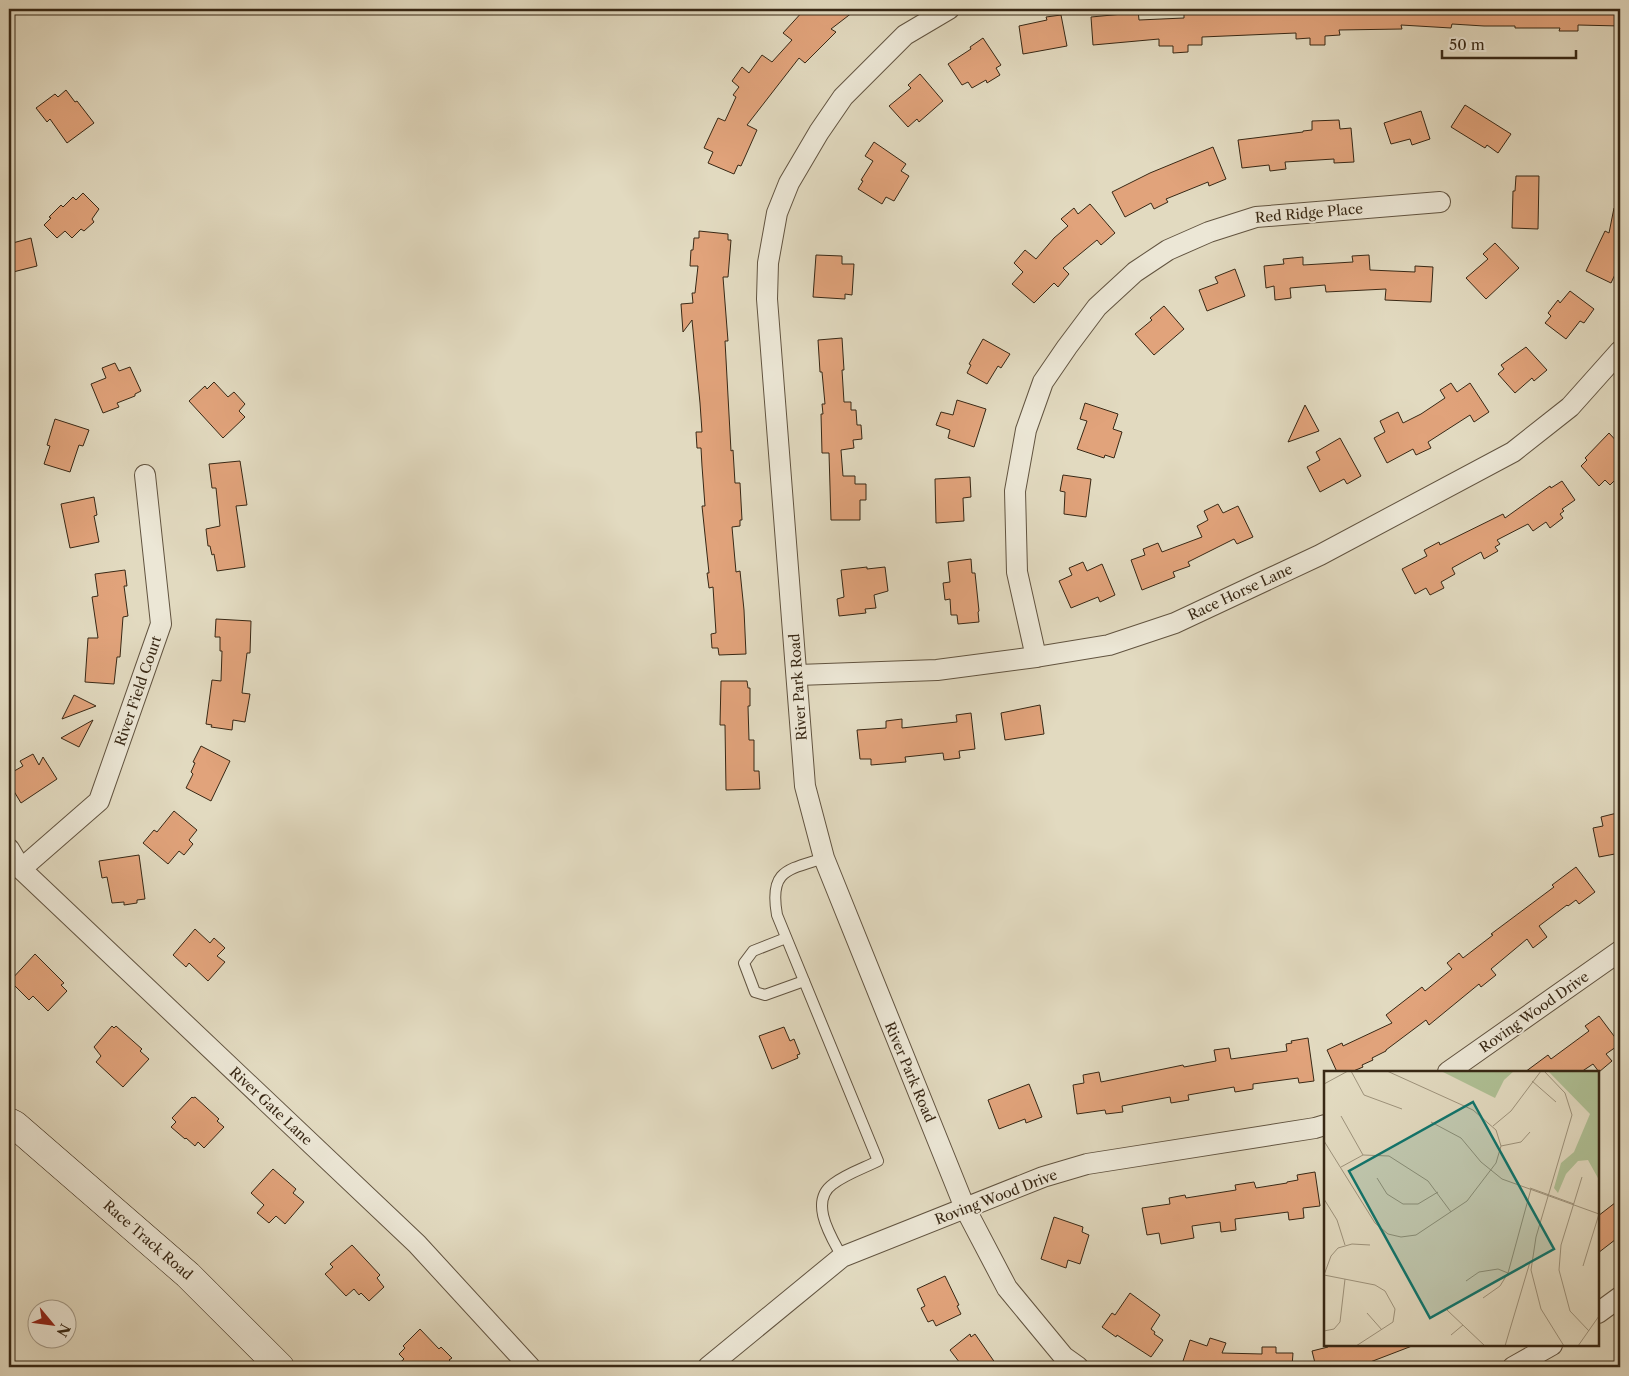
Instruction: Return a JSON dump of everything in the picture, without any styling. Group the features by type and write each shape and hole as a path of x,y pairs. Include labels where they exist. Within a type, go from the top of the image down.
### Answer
{"street":[{"name":"River Park Road","path":"949,9 906,35 843,97 819,132 789,183 777,213 768,263 766,299 798,675 805,786 824,858 965,1208 1007,1288 1064,1357 1078,1367"},
{"name":"Red Ridge Place","path":"1036,657 1017,572 1015,491 1026,430 1043,382 1097,307 1135,272 1168,250 1210,232 1256,217 1440,202"},
{"name":"Race Horse Lane","path":"798,675 937,670 1036,657 1109,645 1175,623 1320,555 1513,452 1570,407 1620,351"},
{"name":"River Field Court","path":"21,869 99,801 161,624 145,475"},
{"name":"River Gate Lane","path":"9,849 21,869 417,1244 530,1367"},
{"name":"Roving Wood Drive","path":"1449,1071 1620,951"},
{"name":"Race Track Road","path":"11,1122 188,1275 280,1367"},
{"name":"Roving Wood Drive","path":"708,1367 842,1258 1043,1177 1087,1164 1324,1125"},
{"path":"1599,1312 1620,1296"},
{"path":"1513,1367 1550,1346"}],"lane":[{"path":"824,858 790,868 780,876 775,885 774,898 777,915 786,938 878,1161 833,1184 827,1190 824,1198 822,1209 826,1225 842,1258"},
{"path":"786,938 753,951 744,963 755,992 766,995 804,981"}],"building":[{"path":"815,9 857,9 831,29 836,32 805,63 799,58 747,125 757,130 741,166 738,165 734,174 708,163 713,152 704,148 718,118 725,121 736,97 733,95 739,87 732,81 742,67 749,73 762,55 772,62 792,40 783,33 804,10 809,15"},
{"path":"1272,9 1272,11 1313,9 1620,9 1620,26 1578,25 1578,31 1559,31 1560,28 1515,28 1515,26 1452,24 1451,28 1401,25 1402,29 1339,30 1340,35 1325,36 1325,45 1310,45 1310,38 1296,39 1296,33 1202,37 1202,45 1188,45 1188,52 1173,53 1173,46 1159,46 1159,39 1093,45 1091,17 1123,14 1123,11 1138,10 1139,20 1184,18 1184,10"},
{"path":"1061,15 1067,46 1023,54 1019,26 1047,20 1046,17"},
{"path":"983,38 1001,65 996,68 1000,75 987,83 986,80 972,88 968,82 962,85 948,64 971,49 970,47"},
{"path":"920,74 943,101 919,122 917,119 908,127 889,106 911,88 908,85"},
{"path":"66,90 94,123 67,143 50,119 47,122 36,108 55,94 58,97"},
{"path":"1465,105 1511,134 1498,153 1487,145 1485,148 1451,127"},
{"path":"1421,111 1430,139 1412,145 1410,139 1391,144 1384,123"},
{"path":"1339,120 1340,129 1351,128 1354,162 1334,163 1334,159 1285,162 1286,169 1270,171 1269,165 1242,168 1238,140 1303,132 1312,130 1312,121"},
{"path":"874,142 906,164 901,171 909,176 894,201 886,197 882,204 858,189 863,181 861,180 873,161 865,156"},
{"path":"1213,147 1226,179 1209,186 1208,182 1166,199 1168,202 1154,209 1151,203 1125,217 1112,192 1150,173"},
{"path":"1516,176 1539,176 1538,229 1512,228 1513,191 1515,191"},
{"path":"83,193 99,209 92,219 94,222 84,231 81,229 72,238 65,231 57,238 44,225 61,205 63,207 73,197 76,200"},
{"path":"1090,204 1115,233 1101,245 1097,240 1063,268 1069,274 1058,287 1054,283 1034,303 1012,284 1023,272 1014,263 1025,250 1036,259 1054,238 1068,226 1061,219 1074,208 1078,214"},
{"path":"1614,208 1620,209 1620,264 1611,283 1586,271 1605,231 1609,233"},
{"path":"699,231 728,234 728,240 731,240 728,277 723,277 728,341 725,341 731,451 733,450 735,483 740,483 742,520 740,520 740,526 732,527 736,572 740,571 746,654 719,655 718,648 712,648 711,634 716,633 713,587 709,588 707,573 709,573 702,506 705,506 701,448 697,448 696,432 702,432 700,403 692,320 683,332 681,304 693,303 692,293 695,293 698,266 690,266 691,250 693,250 694,238 699,238"},
{"path":"31,238 37,266 9,273 9,244"},
{"path":"1495,243 1519,268 1486,299 1466,278 1488,259 1483,254"},
{"path":"816,255 842,256 842,264 854,264 852,295 845,294 845,299 813,297"},
{"path":"1369,255 1370,270 1415,272 1415,266 1433,267 1431,302 1385,300 1386,289 1326,292 1325,285 1290,288 1291,298 1275,300 1274,286 1266,288 1264,266 1284,264 1283,259 1303,257 1303,265 1353,262 1352,256"},
{"path":"1235,269 1245,296 1207,311 1199,290 1218,283 1215,277"},
{"path":"1570,291 1594,309 1584,323 1580,321 1566,339 1545,323 1551,316 1548,313 1558,300 1560,303"},
{"path":"1164,306 1184,329 1154,355 1135,334 1152,320 1150,318"},
{"path":"842,338 844,402 851,402 851,410 856,410 857,425 861,425 862,439 853,440 854,448 841,450 843,476 855,476 855,484 866,484 866,500 860,500 860,520 831,520 829,453 822,453 821,414 823,414 822,404 825,404 818,340"},
{"path":"983,339 1010,354 1001,368 998,366 987,384 967,373 971,365 969,364"},
{"path":"1526,347 1547,370 1534,381 1532,378 1515,393 1498,374 1504,369 1501,365"},
{"path":"115,363 119,371 130,367 141,391 135,394 135,396 117,403 119,407 103,413 91,384 106,378 102,368"},
{"path":"214,382 228,397 234,392 245,404 239,411 245,417 223,438 189,401 205,386 207,389"},
{"path":"1451,383 1457,392 1470,383 1489,412 1474,422 1470,415 1428,442 1431,448 1416,455 1413,449 1387,463 1374,438 1385,432 1380,421 1398,412 1403,423 1421,414 1445,398 1440,390"},
{"path":"957,400 986,409 974,447 948,438 950,430 936,425 941,412 953,415"},
{"path":"1085,403 1118,414 1113,429 1122,432 1114,458 1105,455 1104,458 1077,449 1087,421 1080,419"},
{"path":"1305,405 1319,431 1288,442"},
{"path":"55,419 89,430 83,446 79,445 70,472 44,464 50,446 47,445"},
{"path":"1609,433 1620,445 1620,475 1610,485 1605,480 1599,486 1581,466 1587,460 1585,458"},
{"path":"1340,438 1361,476 1347,484 1344,479 1320,492 1307,467 1320,460 1316,452"},
{"path":"240,461 247,505 236,506 245,567 217,571 214,554 212,555 210,546 208,546 206,529 220,526 216,488 212,488 209,464"},
{"path":"1063,475 1091,479 1086,517 1064,514 1065,492 1060,491"},
{"path":"970,477 971,497 963,498 964,521 936,523 935,479"},
{"path":"1562,481 1575,500 1562,509 1564,511 1560,514 1563,518 1550,528 1546,522 1533,531 1528,524 1497,540 1500,544 1495,547 1498,551 1484,559 1481,552 1452,568 1455,574 1441,582 1444,588 1430,595 1426,588 1415,594 1402,569 1427,556 1424,550 1439,542 1440,545 1503,514 1505,518 1550,486 1551,488"},
{"path":"94,497 97,515 94,516 99,542 70,548 61,504"},
{"path":"1218,504 1223,513 1238,506 1253,537 1237,544 1234,539 1188,562 1190,566 1173,572 1175,577 1142,590 1131,560 1145,555 1143,549 1158,543 1162,552 1202,537 1197,526 1208,520 1204,511"},
{"path":"971,559 972,573 975,573 979,622 958,624 957,615 951,615 950,599 945,600 943,583 950,582 948,562"},
{"path":"1083,562 1087,571 1102,564 1115,595 1100,602 1098,597 1071,608 1059,581 1072,575 1069,568"},
{"path":"867,567 867,569 885,567 888,591 874,595 876,608 865,609 866,613 839,616 837,599 844,597 841,570"},
{"path":"125,570 127,586 124,586 128,616 123,617 120,657 117,657 114,684 85,682 88,638 98,638 92,597 98,596 95,574"},
{"path":"216,619 251,621 250,653 247,653 242,693 250,694 245,722 233,720 232,730 211,727 212,725 206,724 212,680 221,681 222,651 220,651 220,637 215,637"},
{"path":"721,681 747,681 748,688 750,688 750,706 748,706 749,740 754,740 754,771 759,771 760,789 726,790 725,725 720,725"},
{"path":"74,695 96,706 62,719"},
{"path":"1040,705 1044,734 1005,740 1001,713"},
{"path":"971,713 975,749 959,751 960,758 944,760 943,753 905,757 906,762 871,765 871,759 860,759 857,730 886,728 886,721 902,719 902,728 957,722 956,715"},
{"path":"93,720 79,747 61,738"},
{"path":"201,746 230,761 211,801 186,788 193,774 191,772 195,763 193,762"},
{"path":"33,754 39,765 43,757 57,779 21,803 9,783 9,774 23,766 20,761"},
{"path":"174,811 197,830 189,840 193,844 184,855 179,851 168,864 143,843 154,830 157,832"},
{"path":"1617,813 1617,815 1620,814 1620,853 1599,857 1593,828 1603,826 1601,817"},
{"path":"139,855 145,899 137,900 137,903 124,905 124,902 112,903 107,877 102,878 99,861"},
{"path":"1576,867 1595,892 1579,904 1576,900 1567,905 1539,926 1547,937 1533,948 1527,939 1491,969 1496,975 1481,987 1479,984 1429,1025 1426,1020 1386,1051 1362,1065 1363,1067 1353,1071 1337,1071 1327,1050 1342,1043 1343,1046 1392,1023 1386,1015 1422,987 1425,991 1452,969 1447,963 1459,953 1463,958 1493,935 1491,934 1554,887 1552,885"},
{"path":"195,929 210,943 214,938 225,948 217,956 225,962 208,981 189,963 186,967 173,955"},
{"path":"35,954 64,983 61,985 67,991 48,1011 33,996 29,1000 10,981"},
{"path":"1599,1016 1620,1044 1606,1054 1612,1061 1599,1072 1593,1064 1582,1071 1526,1071 1548,1055 1551,1059 1589,1031 1585,1026"},
{"path":"112,1026 114,1028 116,1026 142,1049 140,1051 149,1059 123,1087 96,1062 101,1056 94,1047"},
{"path":"784,1027 790,1041 794,1039 800,1054 797,1055 798,1058 772,1069 759,1036"},
{"path":"1308,1038 1314,1081 1299,1083 1298,1078 1253,1084 1253,1089 1235,1092 1234,1087 1188,1095 1189,1100 1171,1103 1170,1097 1122,1106 1123,1112 1106,1114 1105,1110 1077,1114 1073,1085 1084,1083 1083,1075 1099,1072 1101,1082 1183,1065 1184,1067 1216,1061 1214,1050 1229,1048 1231,1059 1287,1051 1286,1044 1292,1043 1291,1041"},
{"path":"1029,1084 1042,1117 1026,1123 1025,1119 999,1129 988,1100"},
{"path":"192,1097 195,1097 219,1119 217,1121 224,1127 204,1148 198,1142 195,1146 171,1127 176,1122 172,1118"},
{"path":"273,1169 296,1189 293,1193 304,1202 285,1224 276,1216 269,1223 257,1213 264,1205 251,1193"},
{"path":"1315,1172 1320,1206 1303,1208 1304,1218 1289,1220 1288,1212 1235,1219 1236,1230 1221,1232 1220,1222 1192,1226 1194,1238 1161,1244 1159,1233 1147,1235 1142,1208 1170,1204 1169,1198 1185,1195 1186,1198 1236,1190 1235,1185 1254,1182 1256,1188 1287,1183 1298,1180 1297,1175"},
{"path":"1620,1199 1620,1236 1599,1252 1599,1215"},
{"path":"1054,1217 1083,1227 1082,1232 1089,1235 1080,1264 1068,1260 1066,1268 1041,1259"},
{"path":"352,1245 380,1275 377,1278 384,1287 369,1301 361,1293 359,1295 354,1289 346,1296 325,1274 333,1267 330,1264"},
{"path":"945,1276 959,1305 957,1306 961,1314 936,1326 933,1320 928,1322 921,1308 925,1306 917,1289"},
{"path":"1130,1293 1160,1315 1151,1329 1155,1332 1154,1334 1163,1340 1151,1357 1102,1327 1112,1313 1115,1315"},
{"path":"420,1329 439,1349 441,1347 452,1358 449,1360 456,1367 395,1367 404,1359 399,1354 405,1348 403,1346"},
{"path":"970,1334 971,1337 975,1334 998,1367 963,1367 950,1350"},
{"path":"1210,1338 1226,1343 1222,1353 1262,1354 1262,1347 1276,1347 1276,1353 1293,1353 1292,1367 1181,1367 1190,1340 1207,1346"},
{"path":"1412,1346 1365,1364 1365,1367 1316,1367 1312,1351 1328,1347"}]}
